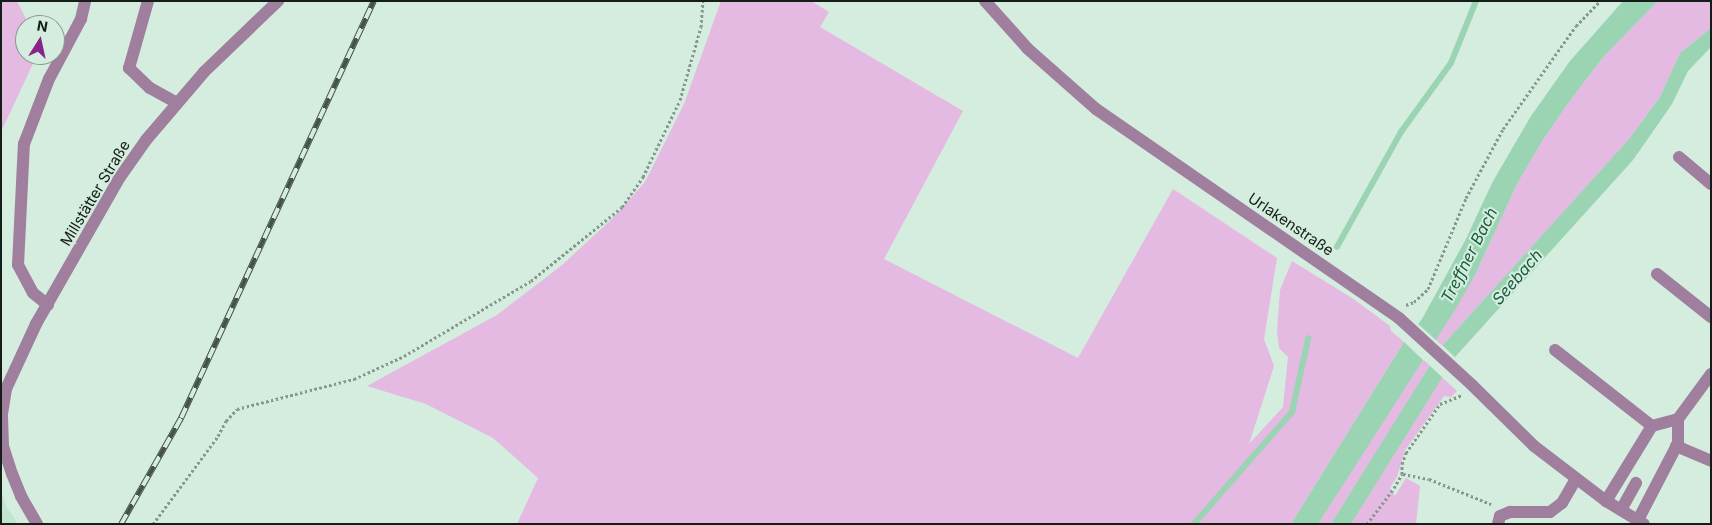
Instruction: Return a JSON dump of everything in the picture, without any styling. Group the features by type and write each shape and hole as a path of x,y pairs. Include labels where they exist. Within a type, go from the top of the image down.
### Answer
{"street":[{"path":"48,304 33,294 18,266 24,144 49,79 81,19 85,1"},
{"path":"148,1 129,68 150,88 177,103"},
{"name":"Millstätter Straße","path":"37,524 21,496 2,445 4,391 36,324 120,177 146,140 204,72 278,1"},
{"name":"Urlakenstraße","path":"985,1 1028,49 1096,108 1397,316 1471,384 1534,446 1606,502 1641,522 1676,446 1678,419"},
{"path":"1679,157 1711,184"},
{"path":"1658,274 1711,317"},
{"path":"1555,350 1652,426"},
{"path":"1606,502 1652,426 1678,419 1711,374"},
{"path":"1676,446 1711,461"},
{"path":"1498,524 1500,516 1510,512 1550,512 1562,503 1576,479"},
{"path":"1621,510 1636,483"}],"path":[{"path":"153,524 218,436 226,421 237,409 354,379 404,356 531,281 622,207 643,177 680,100 701,27 703,1"},
{"path":"1397,316 1400,306 1414,302 1428,289 1466,198 1503,129 1576,26 1600,1"},
{"path":"1367,524 1402,474 1402,464 1406,453 1440,404 1464,394 1471,384"},
{"path":"1402,474 1429,479 1510,512"}],"shaded area":[{"path":"1,1 17,1 24,15 15,15 15,65 32,65 1,132"},
{"path":"721,1 811,1 829,12 820,27 963,111 884,259 1078,358 1173,189 1277,258 1264,339 1274,366 1249,444 1283,407 1288,357 1279,348 1277,331 1280,290 1292,261 1352,298 1390,326 1391,331 1404,342 1291,524 517,524 538,478 493,438 426,404 367,386 497,315 561,266 612,219 645,182 684,104"},
{"path":"1658,1 1711,1 1711,28 1680,53 1660,97 1629,139 1442,346 1435,339 1475,275 1517,184 1544,138 1605,55"},
{"path":"1422,359 1430,365 1394,425 1331,524 1318,524"},
{"path":"1442,377 1457,391 1451,397 1444,396 1405,450 1397,477 1390,488 1395,496 1406,478 1420,486 1416,524 1351,524"},
{"path":"1,491 6,506 18,524 1,524"}],"water":[{"name":"Treffner Bach","path":"1623,1 1658,1 1605,55 1544,138 1517,184 1475,275 1455,310 1318,524 1291,524 1404,342 1422,319 1466,239 1492,183 1531,116 1570,61"},
{"name":"Seebach","path":"1711,28 1711,47 1688,71 1672,104 1633,160 1455,357 1351,524 1331,524 1442,346 1629,139 1660,97 1680,53"}],"pier":[{"path":"1416,322 1437,341 1424,361 1402,340"},
{"path":"1441,344 1457,359 1444,379 1428,364"}],"waterway":[{"path":"1337,247 1401,132 1451,63 1476,1"},
{"path":"1194,524 1292,412 1308,339"}],"railway":[{"path":"121,524 181,418 374,1"}]}
